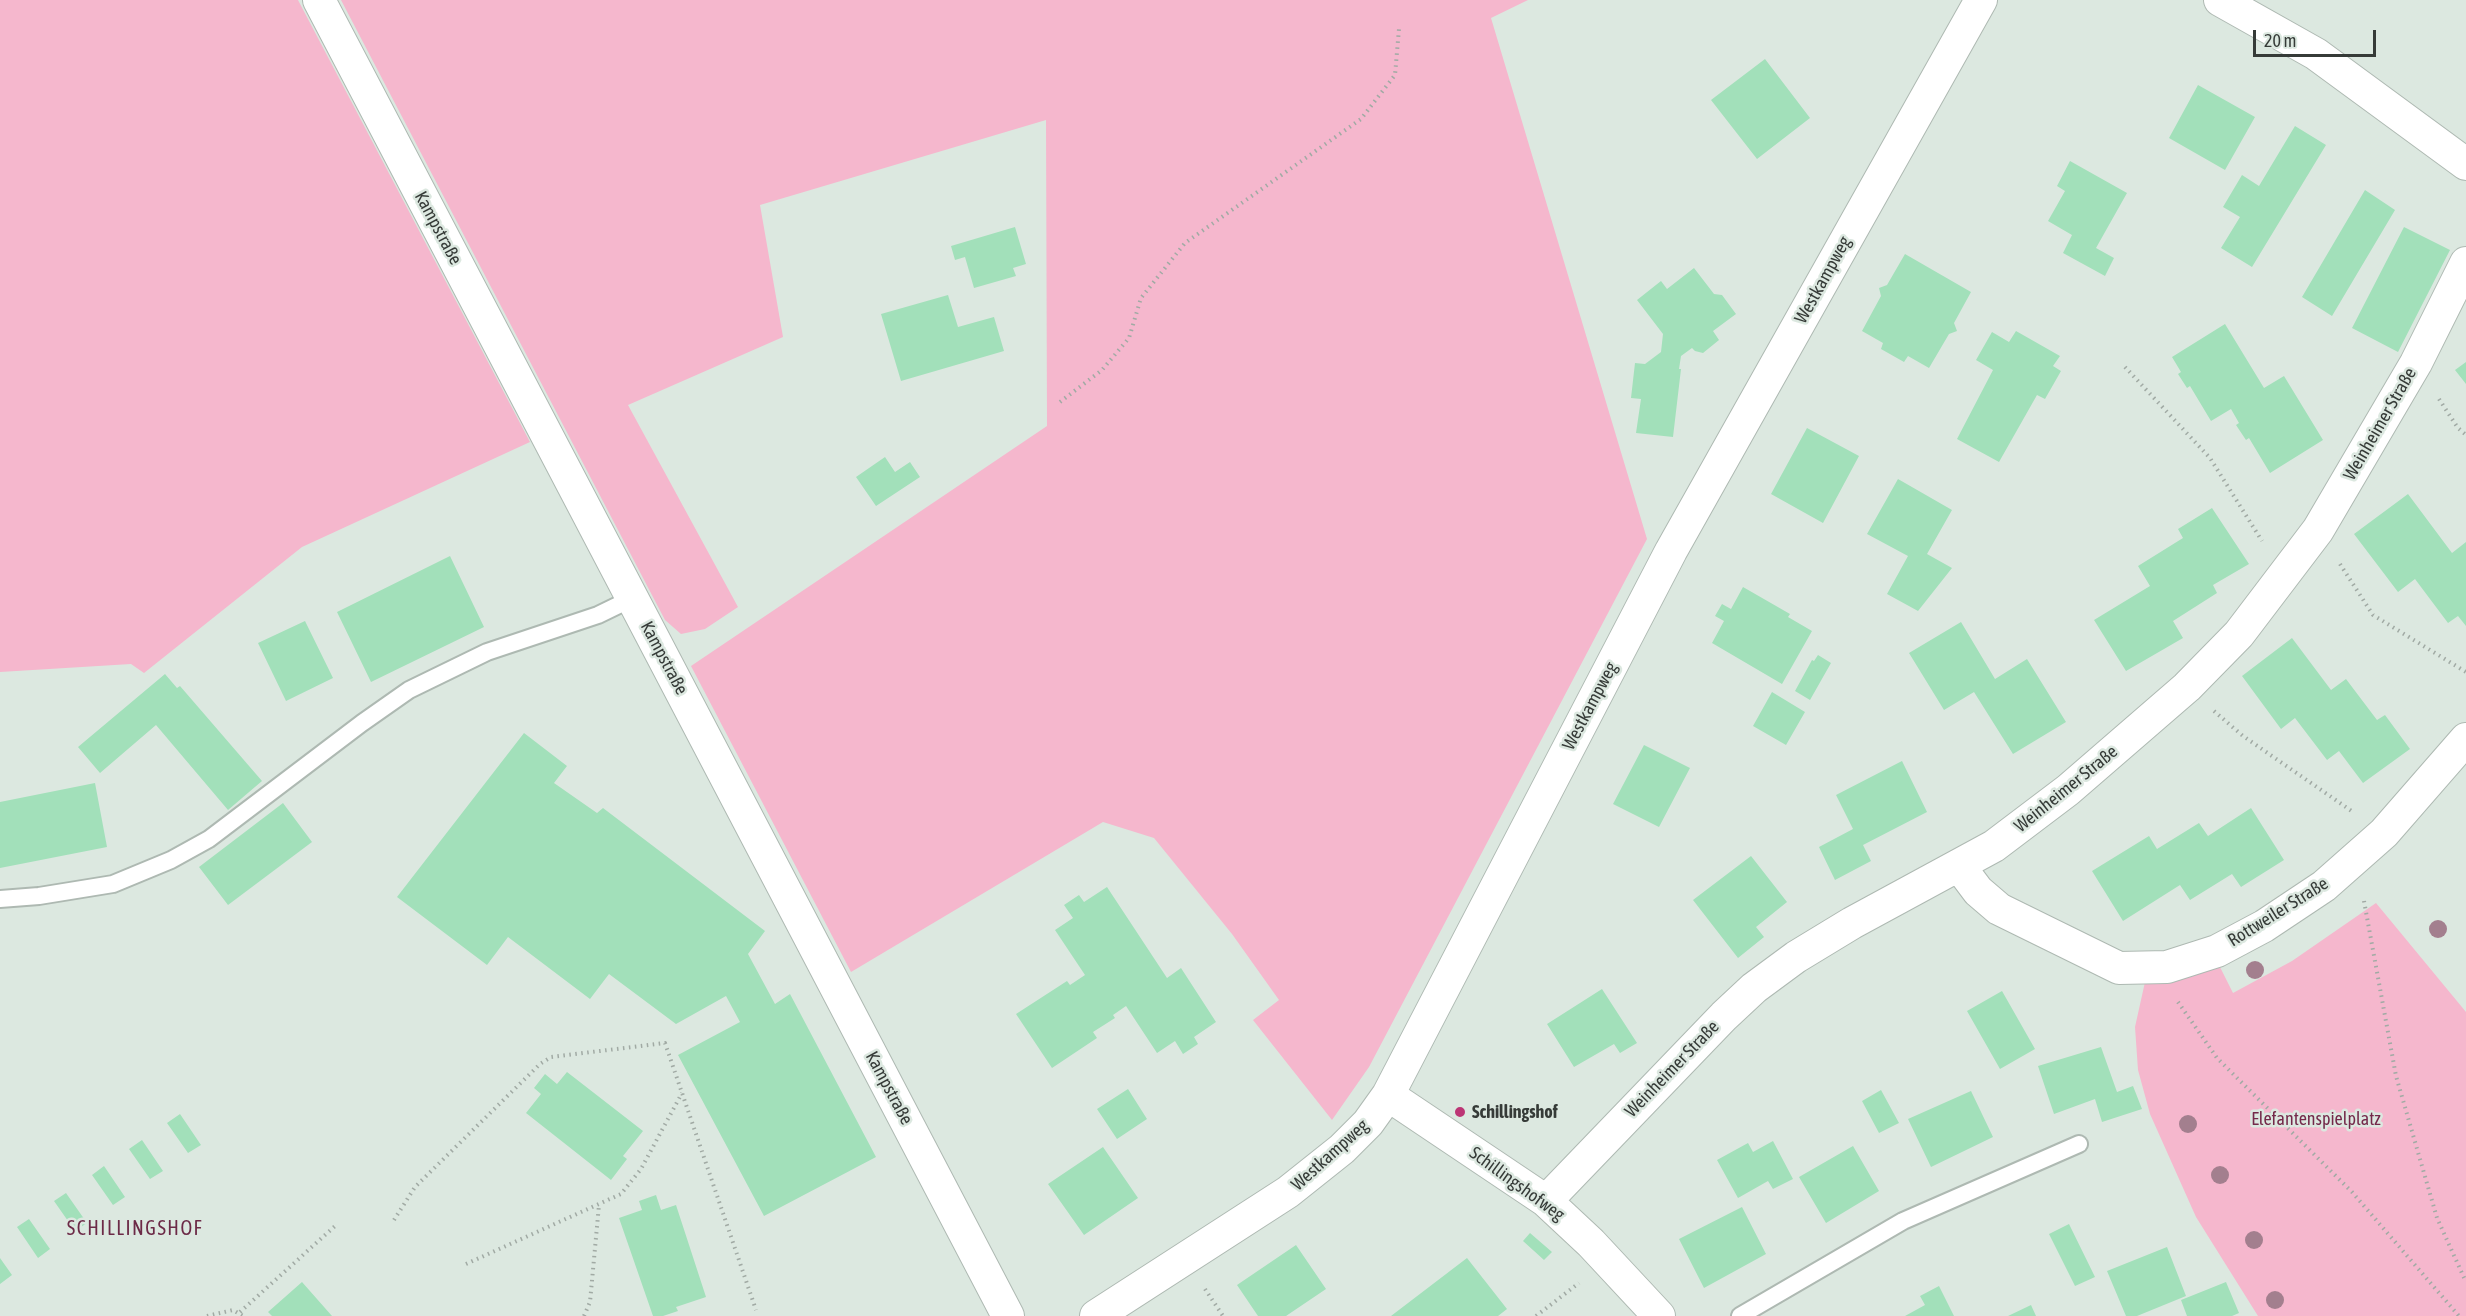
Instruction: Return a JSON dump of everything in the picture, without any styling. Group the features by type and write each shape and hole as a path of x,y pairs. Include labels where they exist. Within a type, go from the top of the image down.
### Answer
{"street":[{"name":"Kampstraße","path":"319,0 1008,1316"},
{"name":"Westkampweg","path":"1096,1316 1288,1192 1342,1149 1368,1123 1388,1095 1671,551 1981,0"},
{"path":"2220,0 2316,54 2466,164"},
{"name":"Weinheimer Straße","path":"1546,1201 1724,1016 1754,988 1796,957 1852,923 1994,846 2068,790 2187,687 2239,634 2318,531 2415,363 2466,263"},
{"name":"Rottweiler Straße","path":"1959,867 1978,891 1999,909 2109,964 2118,968 2167,967 2217,951 2264,926 2325,886 2384,833 2466,739"},
{"name":"Schillingshofweg","path":"1388,1095 1546,1201 1608,1260 1659,1316"}],"lane":[{"path":"0,899 39,896 113,884 171,860 209,839 409,690 487,652 598,615 633,598"},
{"path":"1740,1316 1903,1221 2079,1144"}],"path":[{"path":"1059,402 1102,370 1129,338 1141,298 1185,243 1361,119 1395,75 1400,29"},
{"path":"2125,367 2210,458 2284,574"},
{"path":"2318,531 2373,615 2466,672"},
{"path":"2187,687 2243,735 2384,833"},
{"path":"2358,855 2370,944 2396,1076 2437,1218 2466,1282"},
{"path":"2167,967 2178,1005 2217,1058 2352,1192 2459,1316"},
{"path":"394,1220 416,1187 540,1064 551,1057 665,1043 756,1310"},
{"path":"466,1264 621,1194 641,1169 682,1092"},
{"path":"584,1316 590,1302 599,1204"},
{"path":"207,1316 234,1310 242,1314 335,1226"},
{"path":"1536,1316 1608,1260"}],"green space":[{"path":"0,0 298,0 530,442 302,547 144,673 131,664 0,672"},
{"path":"341,0 1528,0 1491,18 1647,539 1369,1067 1332,1120 1253,1020 1279,1000 1232,934 1154,838 1103,822 851,972 691,666 1047,426 1046,120 760,205 783,337 628,405 738,607 705,629 681,634 665,620"},
{"name":"Elefantenspielplatz","path":"2376,903 2466,1012 2466,1316 2258,1316 2196,1217 2150,1114 2138,1070 2135,1027 2145,982 2218,963 2233,993 2292,961"}],"building":[{"path":"1765,59 1810,118 1757,159 1711,100"},
{"path":"2198,85 2255,117 2225,170 2169,138"},
{"path":"2295,126 2326,145 2252,267 2221,248 2240,217 2223,207 2242,175 2259,186"},
{"path":"2070,161 2127,193 2096,248 2114,258 2105,276 2063,253 2072,235 2048,221 2065,191 2057,186"},
{"path":"2365,190 2395,210 2332,316 2302,297"},
{"path":"1015,227 1026,264 1013,268 1016,276 974,288 965,257 955,260 951,246"},
{"path":"2404,227 2450,250 2398,352 2352,328"},
{"path":"1905,254 1971,292 1954,323 1957,331 1949,334 1929,368 1908,356 1904,362 1881,349 1883,343 1862,331 1881,296 1879,288 1887,285"},
{"path":"1694,268 1714,294 1722,295 1736,314 1713,331 1719,340 1703,353 1692,348 1681,356 1673,437 1636,433 1641,399 1631,398 1635,363 1645,364 1661,352 1663,334 1637,300 1661,281 1667,289"},
{"path":"948,295 958,327 994,317 1004,351 901,381 881,314"},
{"path":"2225,324 2264,388 2284,376 2323,440 2270,473 2249,438 2246,440 2236,425 2239,423 2231,409 2211,421 2190,386 2187,388 2178,374 2181,372 2172,357"},
{"path":"2016,331 2060,356 2053,366 2061,371 2045,399 2037,395 1999,462 1957,439 1993,370 1976,360 1992,332 2009,342"},
{"path":"2466,362 2466,384 2455,370"},
{"path":"1807,428 1859,456 1823,523 1771,494"},
{"path":"885,457 895,472 910,462 920,477 876,506 856,477"},
{"path":"1898,479 1952,510 1927,554 1952,568 1918,611 1887,594 1908,556 1867,534"},
{"path":"2408,494 2452,553 2466,542 2466,626 2458,616 2448,623 2415,579 2398,592 2354,534"},
{"path":"2212,508 2249,564 2213,585 2217,593 2173,621 2183,638 2126,671 2094,620 2150,586 2138,566 2183,538 2178,529"},
{"path":"450,556 484,627 371,682 337,612"},
{"path":"1743,587 1790,614 1788,617 1812,631 1782,684 1712,643 1724,621 1715,616 1722,604 1731,609"},
{"path":"305,621 333,678 286,701 258,643"},
{"path":"1961,622 1995,679 2027,659 2066,722 2013,754 1974,692 1944,710 1909,653"},
{"path":"2292,638 2331,690 2346,679 2377,720 2385,715 2410,749 2363,783 2339,751 2327,760 2295,718 2281,729 2242,676"},
{"path":"1818,655 1831,663 1810,700 1795,691 1812,660 1814,661"},
{"path":"165,674 177,688 180,686 262,781 228,810 156,725 100,773 78,747"},
{"path":"1772,692 1805,712 1786,745 1753,726"},
{"path":"524,733 567,766 554,783 597,813 603,808 765,931 748,954 775,1004 790,994 876,1157 764,1216 678,1055 740,1022 726,996 676,1024 609,974 590,999 508,937 487,965 397,897"},
{"path":"1644,745 1690,768 1659,827 1613,804"},
{"path":"1902,761 1927,812 1863,845 1871,861 1835,880 1819,847 1853,829 1836,795"},
{"path":"95,783 107,847 0,868 0,802"},
{"path":"283,803 312,842 228,905 199,867"},
{"path":"2251,808 2284,860 2241,887 2232,874 2190,900 2180,885 2123,921 2092,871 2149,836 2157,849 2199,823 2208,836"},
{"path":"1751,856 1787,902 1756,927 1764,937 1738,958 1693,900"},
{"path":"1107,887 1167,978 1181,968 1216,1022 1194,1037 1198,1044 1183,1054 1175,1041 1157,1053 1126,1006 1113,1015 1115,1018 1093,1032 1097,1038 1052,1068 1016,1014 1067,981 1070,985 1085,975 1055,930 1073,918 1064,905 1079,895 1084,902"},
{"path":"1602,989 1637,1043 1620,1053 1614,1044 1574,1067 1547,1024"},
{"path":"2002,991 2035,1049 2000,1069 1967,1011"},
{"path":"2101,1047 2117,1092 2133,1086 2142,1109 2102,1122 2095,1099 2054,1114 2038,1066"},
{"path":"567,1072 643,1131 623,1156 627,1159 611,1180 526,1113 541,1094 534,1088 545,1074 557,1084"},
{"path":"1128,1089 1147,1119 1117,1139 1097,1109"},
{"path":"1881,1090 1899,1123 1879,1133 1862,1101"},
{"path":"1971,1091 1993,1137 1931,1167 1908,1119"},
{"path":"180,1114 201,1145 188,1153 167,1123"},
{"path":"142,1140 163,1171 150,1179 129,1149"},
{"path":"1773,1141 1793,1179 1773,1189 1768,1181 1738,1198 1717,1160 1748,1143 1753,1152"},
{"path":"1853,1146 1879,1191 1826,1223 1799,1177"},
{"path":"1103,1147 1138,1198 1084,1235 1048,1184"},
{"path":"104,1166 125,1197 113,1205 92,1175"},
{"path":"66,1193 87,1223 75,1231 54,1201"},
{"path":"656,1195 661,1210 676,1205 706,1297 676,1307 678,1311 663,1316 653,1316 619,1218 642,1210 639,1201"},
{"path":"1742,1207 1766,1254 1704,1288 1679,1239"},
{"path":"29,1219 50,1249 38,1258 17,1227"},
{"path":"2069,1224 2095,1277 2075,1286 2049,1234"},
{"path":"1530,1233 1552,1252 1544,1260 1523,1241"},
{"path":"1296,1245 1326,1289 1286,1316 1258,1316 1237,1285"},
{"path":"2167,1247 2186,1296 2137,1316 2126,1316 2107,1271"},
{"path":"0,1258 12,1275 0,1284"},
{"path":"1467,1258 1507,1309 1498,1316 1391,1316"},
{"path":"302,1282 332,1316 272,1316 268,1312"},
{"path":"2226,1282 2239,1313 2232,1316 2187,1316 2181,1300"},
{"path":"1939,1286 1954,1316 1905,1316 1925,1305 1920,1296"},
{"path":"2031,1305 2036,1316 2008,1316"}],"place":[{"name":"Schillingshof","path":"1460,1112"}],"district":[{"name":"SCHILLINGSHOF","path":"135,1229"}]}
